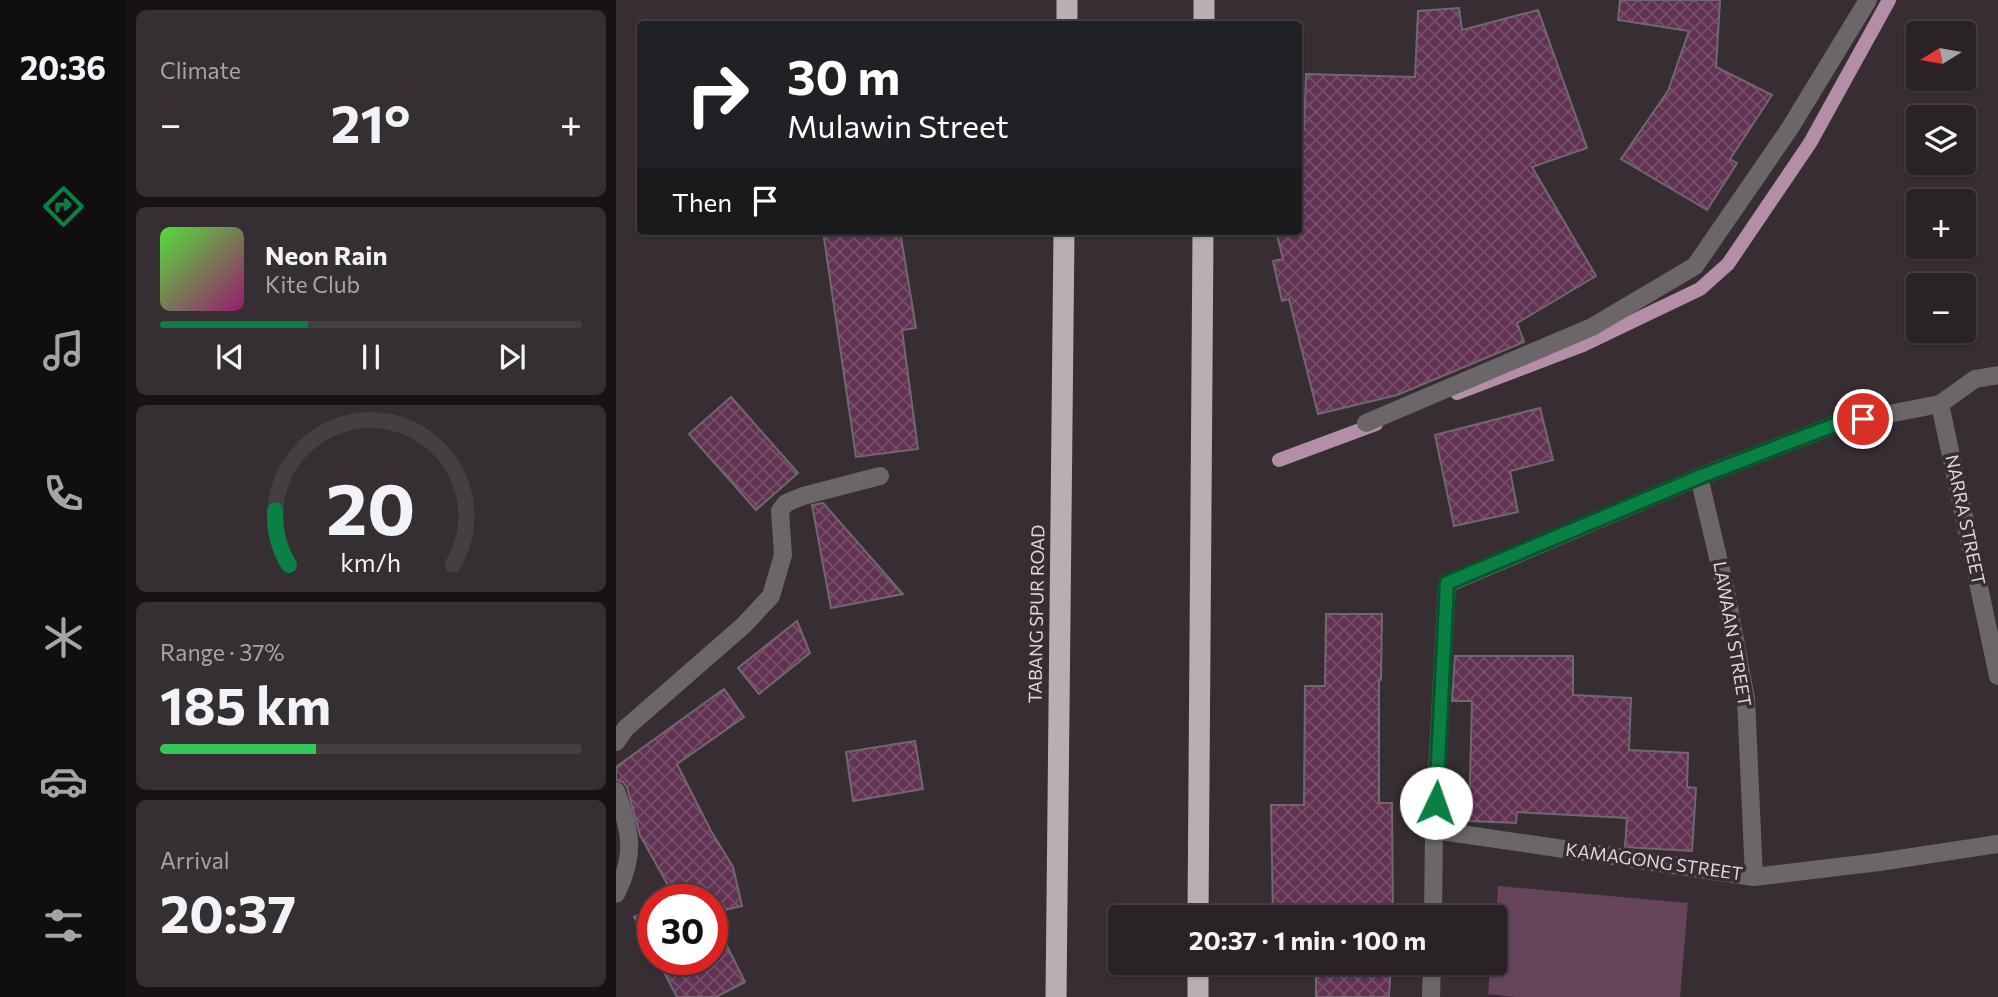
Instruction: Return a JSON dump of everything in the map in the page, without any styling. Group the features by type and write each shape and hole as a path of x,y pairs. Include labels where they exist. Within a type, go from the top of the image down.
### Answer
{"highway":[{"path":"1067,0 1067,21"},
{"path":"1204,0 1204,21"},
{"name":"TABANG SPUR ROAD","path":"1056,997 1064,235"},
{"path":"1198,905 1203,235"},
{"path":"1198,975 1198,997"}],"street":[{"path":"1366,423 1592,327 1695,266 1790,128 1868,0"},
{"path":"1433,905 1434,830 1447,583 1699,477 1837,424 1940,404 1975,379 1998,375"},
{"name":"NARRA STREET","path":"1940,404 1998,676"},
{"path":"616,742 626,728 744,625 771,596 783,555 780,511 786,503 880,476"},
{"name":"LAWAAN STREET","path":"1699,477 1725,587 1746,699 1754,877"},
{"path":"616,791 630,838 627,872 616,894"},
{"name":"KAMAGONG STREET","path":"1434,830 1754,877 1998,844"},
{"path":"1431,997 1432,975"}],"shaded area":[{"path":"1498,886 1688,903 1680,997 1516,997 1488,994 1490,975 1507,975 1507,905 1497,905"}],"building":[{"path":"1620,0 1720,0 1716,67 1772,95 1730,159 1737,163 1707,210 1621,159 1668,91 1689,31 1618,20"},
{"path":"1459,8 1462,30 1538,10 1587,148 1532,167 1596,276 1517,323 1524,342 1397,395 1318,414 1289,299 1282,301 1273,261 1283,259 1277,235 1302,235 1302,130 1306,74 1415,77 1418,11"},
{"path":"824,235 901,235 916,328 902,330 918,449 856,457"},
{"path":"731,397 798,473 756,510 689,434"},
{"path":"1540,408 1553,460 1510,471 1518,512 1454,526 1435,435"},
{"path":"823,503 903,594 831,608 812,505"},
{"path":"1326,614 1382,614 1379,803 1392,803 1393,905 1273,905 1271,805 1304,805 1305,686 1325,686"},
{"path":"797,621 810,653 759,694 738,668"},
{"path":"1455,656 1573,656 1573,695 1631,698 1629,750 1688,753 1687,787 1696,788 1692,851 1625,847 1627,818 1517,812 1516,823 1469,821 1472,701 1452,701"},
{"path":"724,689 744,717 677,764 711,831 733,867 742,906 728,909 728,884 667,884 640,835 627,787 616,780 616,767"},
{"path":"915,741 923,789 853,801 846,752"},
{"path":"728,948 745,982 716,997 677,997 665,975 728,975"},
{"path":"1316,975 1390,975 1389,997 1316,997"}],"waterway":[{"path":"1457,393 1583,345 1700,289 1728,264 1810,143 1889,0"},
{"path":"1279,460 1376,424"}],"route":[{"path":"1436,803 1447,583 1699,477 1837,424 1863,419"}]}
